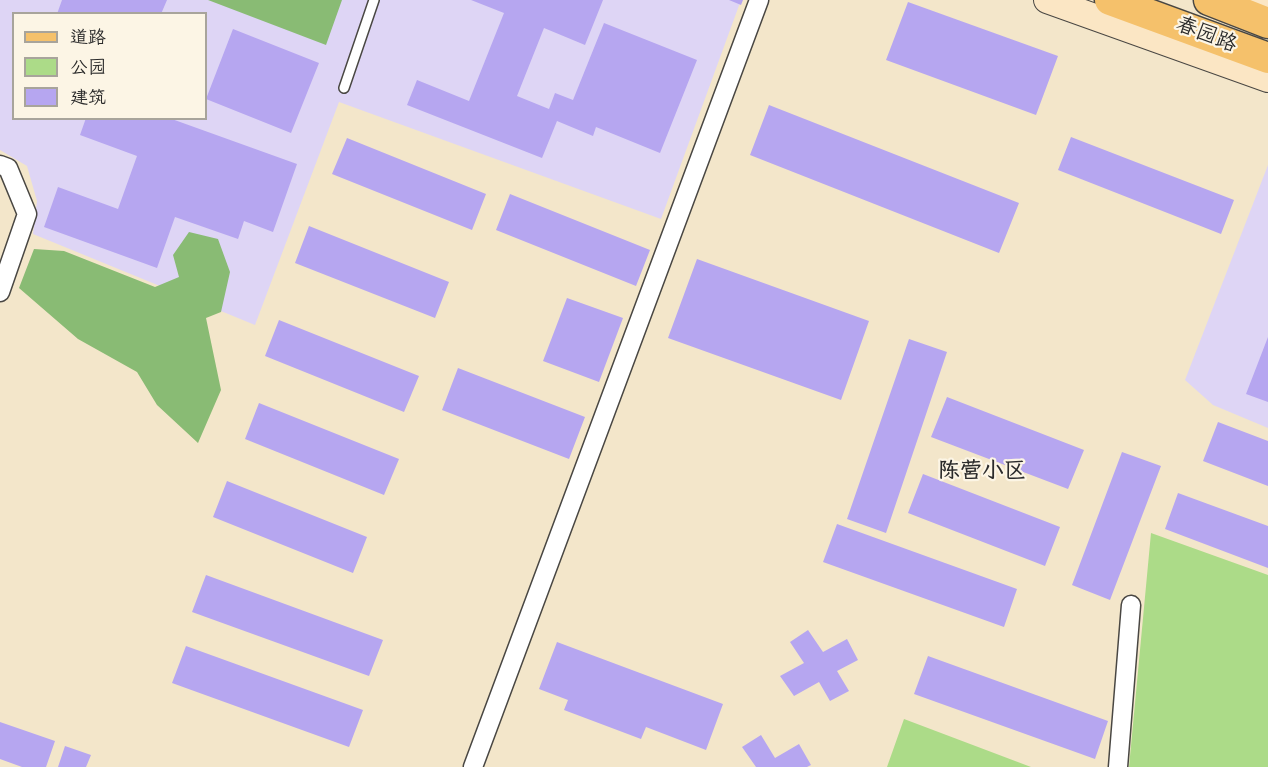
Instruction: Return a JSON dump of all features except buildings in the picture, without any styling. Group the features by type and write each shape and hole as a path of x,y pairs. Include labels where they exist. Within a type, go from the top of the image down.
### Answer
{"main road":[{"name":"春园路","path":"1110,0 1268,58"},
{"name":"春园路","path":"1209,0 1268,23"}],"street":[{"path":"473,767 759,0"},
{"path":"1047,0 1268,79"},
{"path":"1253,0 1268,6"},
{"path":"0,165 8,168 27,214 0,292"},
{"path":"1118,767 1131,605"}],"lane":[{"path":"344,88 374,0"}],"shaded area":[{"path":"0,0 741,0 661,219 339,102 255,325 33,234 37,201 27,166 0,150"},
{"path":"1268,165 1268,428 1213,405 1185,380"}],"green space":[{"path":"208,0 342,0 326,45"},
{"path":"189,232 218,239 230,272 221,312 206,318 221,390 198,443 157,405 137,372 78,339 19,288 34,249 64,251 155,287 179,277 173,255"},
{"path":"1151,533 1268,575 1268,767 1129,767"},
{"path":"904,719 1031,767 887,767"}],"district":[{"name":"陈营小区","path":"982,472"}]}
